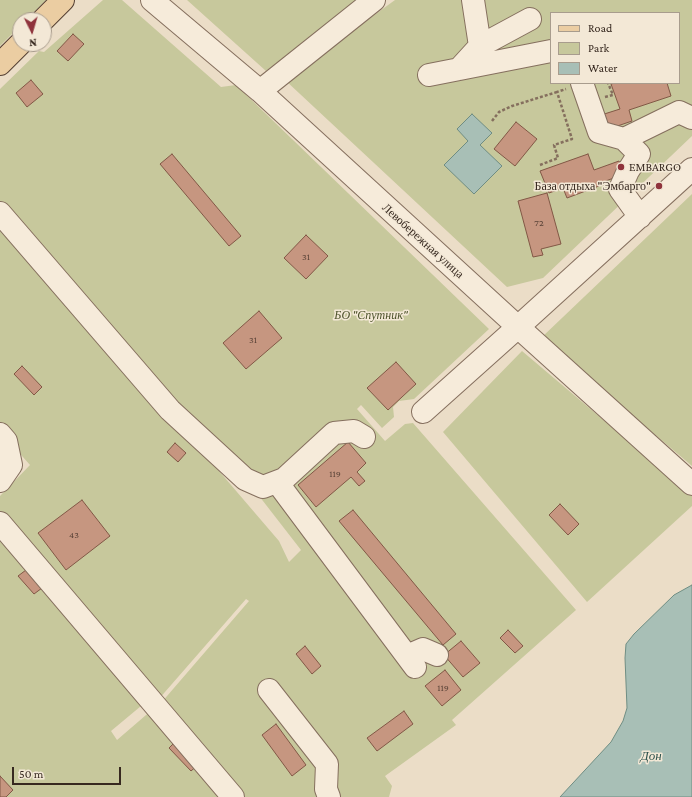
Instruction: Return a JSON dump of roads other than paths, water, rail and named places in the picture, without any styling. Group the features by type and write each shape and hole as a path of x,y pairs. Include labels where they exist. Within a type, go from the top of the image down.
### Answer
{"main road":[{"path":"51,12 63,0"},
{"path":"0,64 12,52"}],"street":[{"name":"Левобережная улица","path":"152,0 260,91 692,484"},
{"path":"260,91 374,0"},
{"path":"473,0 480,46"},
{"path":"459,69 480,46 530,19"},
{"path":"429,75 550,51"},
{"path":"576,85 599,132 624,139 639,154 628,171 620,189 640,217"},
{"path":"624,139 679,112 692,118"},
{"path":"423,412 692,170"},
{"path":"0,213 170,410 244,479 263,487 284,479 334,433 354,431 364,437"},
{"path":"0,434 6,441 11,465 0,482"},
{"path":"277,482 411,661 423,649 437,655"},
{"path":"0,523 233,797"},
{"path":"269,690 327,764 326,789 329,797"}],"water":[{"path":"472,114 492,133 480,145 502,166 474,194 444,165 468,141 457,129"},
{"name":"Дон","path":"692,585 692,797 560,797 611,742 623,721 627,708 625,658 626,644 634,634 674,595"}],"place":[{"name":"EMBARGO","path":"621,167"},
{"name":"База отдыха \"Эмбарго\"","path":"659,186"}],"park label":[{"name":"БО \"Спутник\"","path":"371,315"}]}
